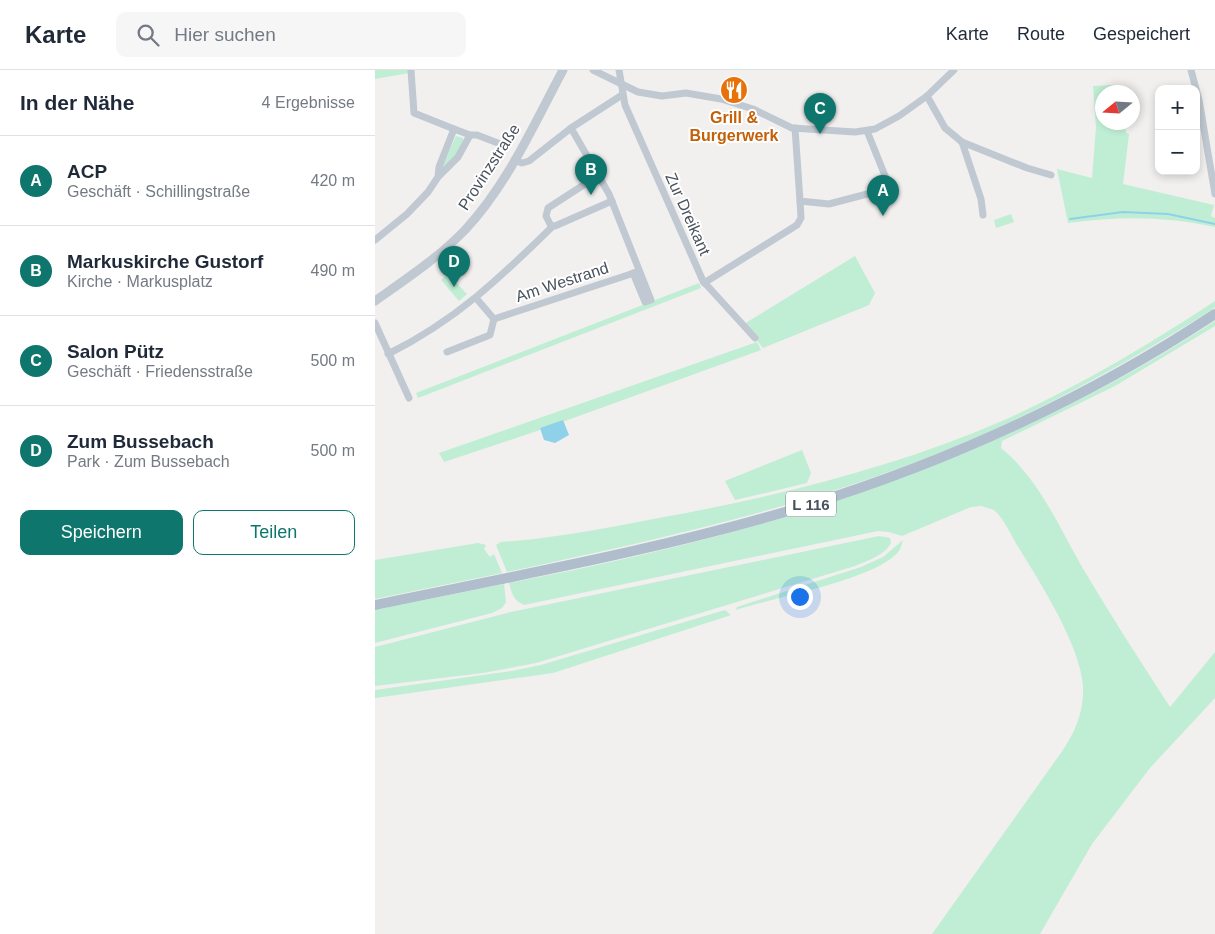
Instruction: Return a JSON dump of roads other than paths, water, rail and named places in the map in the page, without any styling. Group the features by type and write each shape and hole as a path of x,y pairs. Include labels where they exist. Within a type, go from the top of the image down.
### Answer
{"main road":[{"name":"L 116","path":"375,605 694,536 804,506 896,475 971,446 1060,404 1128,368 1215,314"}],"street":[{"path":"411,70 414,113 470,135 477,135 503,145"},
{"name":"Provinzstraße","path":"375,301 430,261 461,233 486,204 514,160 563,70"},
{"path":"593,70 638,92 662,96 686,93 732,101 795,128 867,131 899,116 927,96 954,70"},
{"name":"Zur Dreikant","path":"619,70 622,95 704,283 755,338"},
{"path":"1191,70 1199,100 1215,194"},
{"path":"514,160 522,163 529,161 571,128 622,95"},
{"path":"927,96 945,128 962,142 1023,167 1051,175"},
{"path":"388,354 431,331 476,298 553,226 611,201 599,175 571,128"},
{"path":"704,283 797,225 801,218 795,128"},
{"path":"438,177 439,167 454,129"},
{"path":"800,201 829,204 890,188 867,131"},
{"path":"375,240 420,202 438,177 458,157 470,135"},
{"path":"962,142 981,200 983,215"},
{"path":"553,226 546,216 547,209 599,175"},
{"name":"Am Westrand","path":"494,319 636,272 611,201"},
{"path":"447,352 491,335 494,319 476,298"},
{"path":"375,323 409,398"}],"water":[{"path":"563,420 569,435 555,443 544,440 540,428"}],"waterway":[{"path":"1070,219 1123,212 1168,214 1215,224"}],"place":[{"name":"Grill & Burgerwerk","path":"734,90"},
{"name":"Salon Pütz","path":"820,134"},
{"name":"Markuskirche Gustorf","path":"591,195"},
{"name":"ACP","path":"883,216"},
{"name":"Zum Bussebach","path":"454,287"}]}
